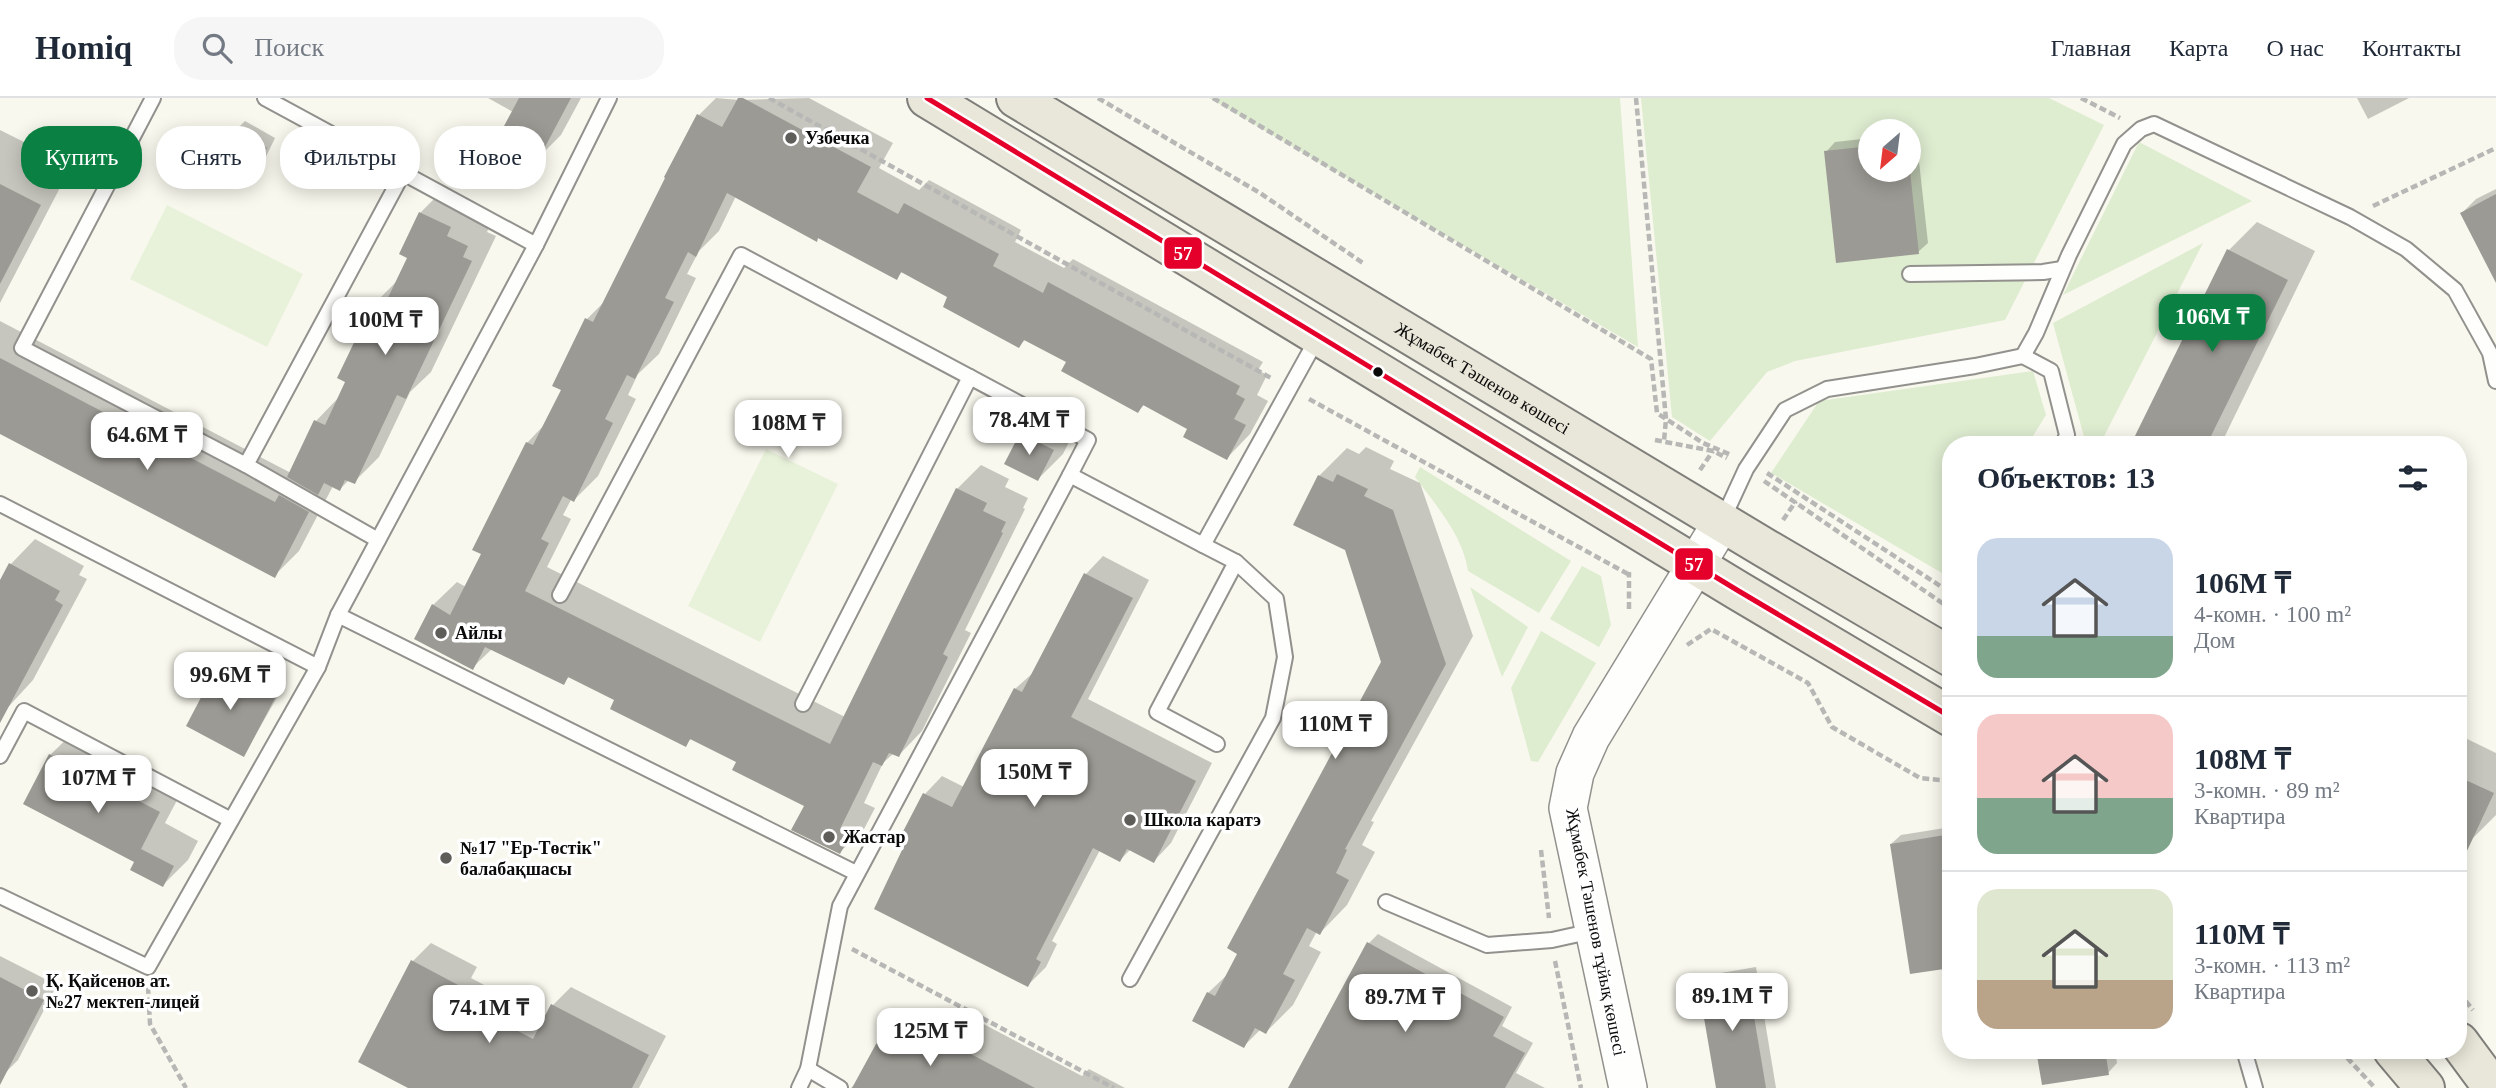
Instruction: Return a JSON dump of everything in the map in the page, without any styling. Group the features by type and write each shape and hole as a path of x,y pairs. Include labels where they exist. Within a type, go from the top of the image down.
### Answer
{"main road":[{"path":"927,98 1942,712"},
{"name":"Жұмабек Тәшенов көшесі","path":"1031,103 1722,522 1942,652"},
{"path":"2467,1053 2493,1088"},
{"path":"2401,1059 2425,1088"}],"street":[{"name":"Жұмабек Тәшенов тұйық көшесі","path":"1628,1088 1568,808 1575,773 1591,737 1722,522"}],"lane":[{"path":"153,98 22,348 246,465 378,540"},
{"path":"265,98 317,126"},
{"path":"0,896 148,967 318,667 338,615 536,245 609,98"},
{"path":"2023,356 2036,333 2062,269 2124,144 2141,129 2154,124 2350,217 2406,249 2455,290 2490,353 2496,381"},
{"path":"420,182 536,245"},
{"path":"246,465 394,189"},
{"path":"560,595 740,255 1088,440 840,906 808,1069 799,1088"},
{"path":"1910,274 2043,272 2062,269"},
{"path":"1203,545 1318,336"},
{"path":"1722,522 1748,466 1785,410 1828,390 2023,356 2051,371 2067,436"},
{"path":"803,704 970,377"},
{"path":"1070,474 1236,562 1276,598 1284,657 1273,718 1130,979"},
{"path":"0,504 318,667"},
{"path":"1217,744 1157,712 1236,562"},
{"path":"338,615 856,873"},
{"path":"0,756 24,711 231,820"},
{"path":"1387,902 1487,946 1552,940 1594,931"},
{"path":"2247,1059 2255,1088"},
{"path":"808,1069 840,1088"}],"path":[{"path":"769,98 1628,574 1629,629 1671,655 1711,629 1808,683 1832,727 1920,778 1942,780"},
{"path":"1213,98 1651,359 1657,413 1703,443 1748,466 1942,587"},
{"path":"1636,98 1666,419 1664,442"},
{"path":"2081,98 2141,129"},
{"path":"2350,217 2496,148"},
{"path":"1713,451 1748,466 1942,603"},
{"path":"834,939 1114,1088"},
{"path":"148,967 150,1024 186,1088"},
{"path":"2348,1059 2375,1088"}],"green space":[{"path":"1209,98 1620,98 1638,347"},
{"path":"1641,98 2049,98 2104,125 2005,320 1795,361 1767,372 1710,441 1672,417"},
{"path":"2139,142 2252,201 2063,295"},
{"path":"167,205 303,274 267,347 130,279"},
{"path":"2203,243 2104,436 2084,436 2053,323"},
{"path":"2033,371 2046,415 2033,436 1942,436 1942,573 1771,473 1819,401"},
{"path":"766,449 838,484 760,642 688,606"},
{"path":"1420,467 1571,561 1539,613 1468,571 1455,533 1415,477"},
{"path":"1582,566 1601,576 1611,625 1599,647 1550,619"},
{"path":"1470,587 1528,627 1502,677"},
{"path":"1541,631 1596,663 1538,762 1531,761 1511,688"}],"building":[{"path":"519,98 571,98 546,145 546,126 504,126"},
{"path":"738,98 743,98 871,167 857,192 898,214 904,203 999,254 993,266 1043,293 1048,282 1240,386 1236,394 1245,399 1234,419 1246,425 1227,460 1183,437 1187,429 1143,405 1138,413 1061,371 1066,362 1024,340 1019,348 943,307 947,297 901,272 897,280 818,238 817,242 727,193 696,257 688,252 665,298 674,302 635,379 627,375 605,419 613,423 574,502 563,496 541,539 549,543 525,591 830,744 956,488 987,503 983,511 1006,522 1001,532 1003,533 943,654 948,657 899,757 889,753 882,766 873,762 841,827 852,832 840,854 791,830 804,806 732,770 736,762 690,739 686,747 610,709 614,700 568,677 564,685 485,647 473,670 414,639 432,604 450,615 481,554 472,550 526,442 533,445 561,390 552,386 585,318 593,322 697,114 722,127"},
{"path":"1858,147 1858,182 1911,182 1919,254 1836,263 1824,151"},
{"path":"0,184 41,205 0,284"},
{"path":"2496,194 2496,283 2460,213"},
{"path":"419,212 451,227 447,236 468,246 463,257 472,261 406,399 397,395 355,484 345,480 340,491 324,483 318,495 287,477 314,420 325,425 345,382 337,378 373,303 383,308 407,258 399,254"},
{"path":"2227,249 2288,280 2211,436 2135,436"},
{"path":"0,358 275,502 279,495 309,512 275,578 0,434"},
{"path":"1020,433 1054,450 1038,481 1004,464"},
{"path":"1337,474 1368,489 1364,496 1393,510 1446,664 1345,849 1347,850 1336,873 1349,880 1320,935 1307,928 1283,974 1295,980 1266,1034 1255,1028 1244,1048 1192,1021 1207,992 1215,996 1237,954 1227,948 1381,662 1345,550 1293,525 1318,475 1333,482"},
{"path":"9,563 60,591 55,600 63,605 0,723 0,580"},
{"path":"1084,573 1133,598 1071,717 1196,781 1154,863 1127,849 1120,862 1093,848 1036,959 1041,962 1028,987 874,909 903,848 896,845 923,793 952,807 1014,688 1022,692"},
{"path":"217,667 275,698 244,757 186,726"},
{"path":"49,754 160,812 141,849 174,866 163,887 130,870 134,862 23,804"},
{"path":"2467,781 2494,793 2467,851"},
{"path":"1942,835 1942,969 1910,974 1890,844"},
{"path":"1367,942 1504,1017 1493,1036 1525,1053 1505,1088 1288,1088"},
{"path":"411,960 460,986 454,997 533,1039 551,1004 649,1055 632,1088 408,1088 358,1062"},
{"path":"1747,975 1766,1088 1716,1088 1698,983"},
{"path":"0,977 44,1000 0,1085"},
{"path":"906,1038 952,1044 1035,1088 852,1088 876,1044 883,1039"},
{"path":"2038,1059 2106,1059 2109,1075 2042,1085"}],"transit line":[{"name":"57","path":"927,98 1942,712"}],"place":[{"name":"Узбечка","path":"791,138"},
{"name":"Айлы","path":"441,633"},
{"name":"Школа каратэ","path":"1130,820"},
{"name":"Жастар","path":"829,837"},
{"name":"№17 \"Ер-Төстік\" балабақшасы","path":"446,858"},
{"name":"Қ. Қайсенов ат. №27 мектеп-лицей","path":"32,991"}]}
